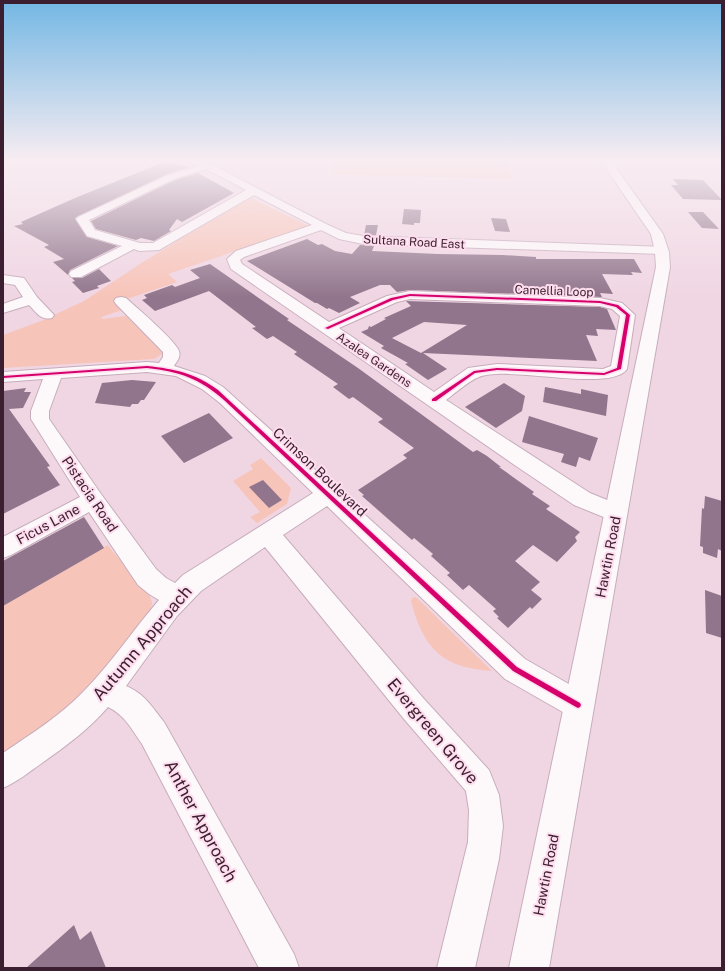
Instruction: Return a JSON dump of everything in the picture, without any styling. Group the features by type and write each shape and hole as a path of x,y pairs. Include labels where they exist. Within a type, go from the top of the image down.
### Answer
{"main road":[{"name":"Hawtin Road","path":"529,968 578,705 618,508 663,267 662,254 657,234 638,206"}],"street":[{"path":"106,206 85,216 82,219 91,233 139,248 155,247 226,206"},
{"name":"Sultana Road East","path":"285,206 344,236 363,240 624,249 662,254"},
{"name":"Azalea Gardens","path":"322,226 240,254 233,259 236,266 523,462 559,482 582,499 618,508"},
{"path":"76,274 133,245"},
{"path":"4,273 12,279 19,281 28,292 31,299 47,315"},
{"name":"Camellia Loop","path":"327,328 392,299 410,295 600,302 617,306 628,315 619,369 604,374 497,369 474,372 434,400"},
{"path":"3,308 31,299"},
{"path":"121,301 161,339 171,351 171,357 164,369"},
{"name":"Crimson Boulevard","path":"3,378 147,367 164,369 192,376 211,386 514,669 578,705"},
{"name":"Pistacia Road","path":"54,374 40,411 40,419 93,500 148,579 164,591 178,595"},
{"name":"Autumn Approach","path":"3,772 62,730 79,716 104,691 178,595 205,573 268,534 326,495"},
{"name":"Ficus Lane","path":"3,548 93,500"},
{"name":"Evergreen Grove","path":"268,534 414,709 478,781 483,792 486,810 483,854 456,968"},
{"name":"Anther Approach","path":"104,691 127,701 133,706 153,733 280,968"}],"shaded area":[{"path":"234,206 268,206 309,226 168,274 177,282 121,301 127,308 102,317 102,319 126,316 164,353 154,359 3,368 3,335 41,321 84,301 143,262"},
{"path":"261,458 291,488 287,504 257,523 250,517 260,512 233,481 253,469 250,465"},
{"path":"108,545 146,589 152,603 149,615 92,689 3,758 3,605"},
{"path":"415,597 492,671 460,665 448,660 437,652 429,643 416,617 411,601 412,598"}],"building":[{"path":"56,206 99,206 75,218 87,237 118,246 70,270 68,275 53,262 64,259 44,247 49,245 14,226 23,224 21,222"},
{"path":"121,206 210,206 182,222 177,219 169,230 171,231 154,241 141,238 136,240 96,229 91,221"},
{"path":"404,209 421,210 420,223 414,223 414,225 402,224"},
{"path":"688,212 703,212 719,229 702,228"},
{"path":"491,218 506,219 510,232 495,231"},
{"path":"366,225 378,225 376,235 364,235"},
{"path":"307,239 318,245 322,244 335,251 352,254 360,245 374,246 372,251 503,255 536,257 536,259 634,259 642,273 631,272 633,275 602,274 613,294 600,293 602,297 410,290 397,292 390,285 380,285 350,297 360,303 339,313 315,303 247,261"},
{"path":"210,264 289,319 287,320 358,368 473,452 477,450 487,456 501,467 499,467 534,492 532,494 550,506 546,509 580,532 575,537 577,541 557,562 533,545 515,561 540,582 531,590 542,599 532,609 530,607 508,628 497,618 499,617 493,611 496,609 469,585 463,590 447,575 450,573 431,556 433,554 414,538 412,540 362,496 364,495 358,490 407,458 403,455 414,448 378,422 383,419 353,397 349,399 333,387 338,384 294,354 297,352 273,336 267,339 252,328 256,327 209,291 155,311 142,300 147,298 144,295 172,285 175,287 200,278 190,270"},
{"path":"99,269 111,281 97,286 99,288 83,293 72,282 75,281 72,278 82,278"},
{"path":"406,301 600,307 607,309 616,330 596,329 598,336 586,335 597,361 423,353 447,369 428,380 405,364 408,363 381,348 384,346 361,332 368,329 369,326 371,327 386,319 384,318 411,306","holes":["424,322 467,325 421,353 392,338"]},
{"path":"132,380 156,382 144,400 141,400 138,404 132,404 130,407 95,403 102,383"},
{"path":"504,383 525,396 522,411 496,428 465,407"},
{"path":"545,387 581,394 581,389 608,395 606,416 543,402"},
{"path":"26,388 24,392 31,392 23,408 9,409 50,466 47,467 60,485 3,514 3,391"},
{"path":"209,413 233,438 184,463 161,436"},
{"path":"529,416 598,438 590,461 579,457 576,467 561,462 564,454 522,442"},
{"path":"263,480 282,500 269,508 249,487"},
{"path":"705,496 722,501 722,551 718,549 717,558 703,553 703,547 700,546 702,508 704,509"},
{"path":"84,517 104,548 3,606 3,561"},
{"path":"705,590 722,596 722,638 706,633"},
{"path":"74,925 80,940 91,931 106,968 26,968"}],"cycle path":[{"path":"327,328 392,299 410,295 600,302 617,306 628,315 619,369 604,374 497,369 474,372 434,400"},
{"path":"3,377 147,367 180,372 208,385 226,399 515,669 578,705"}]}
